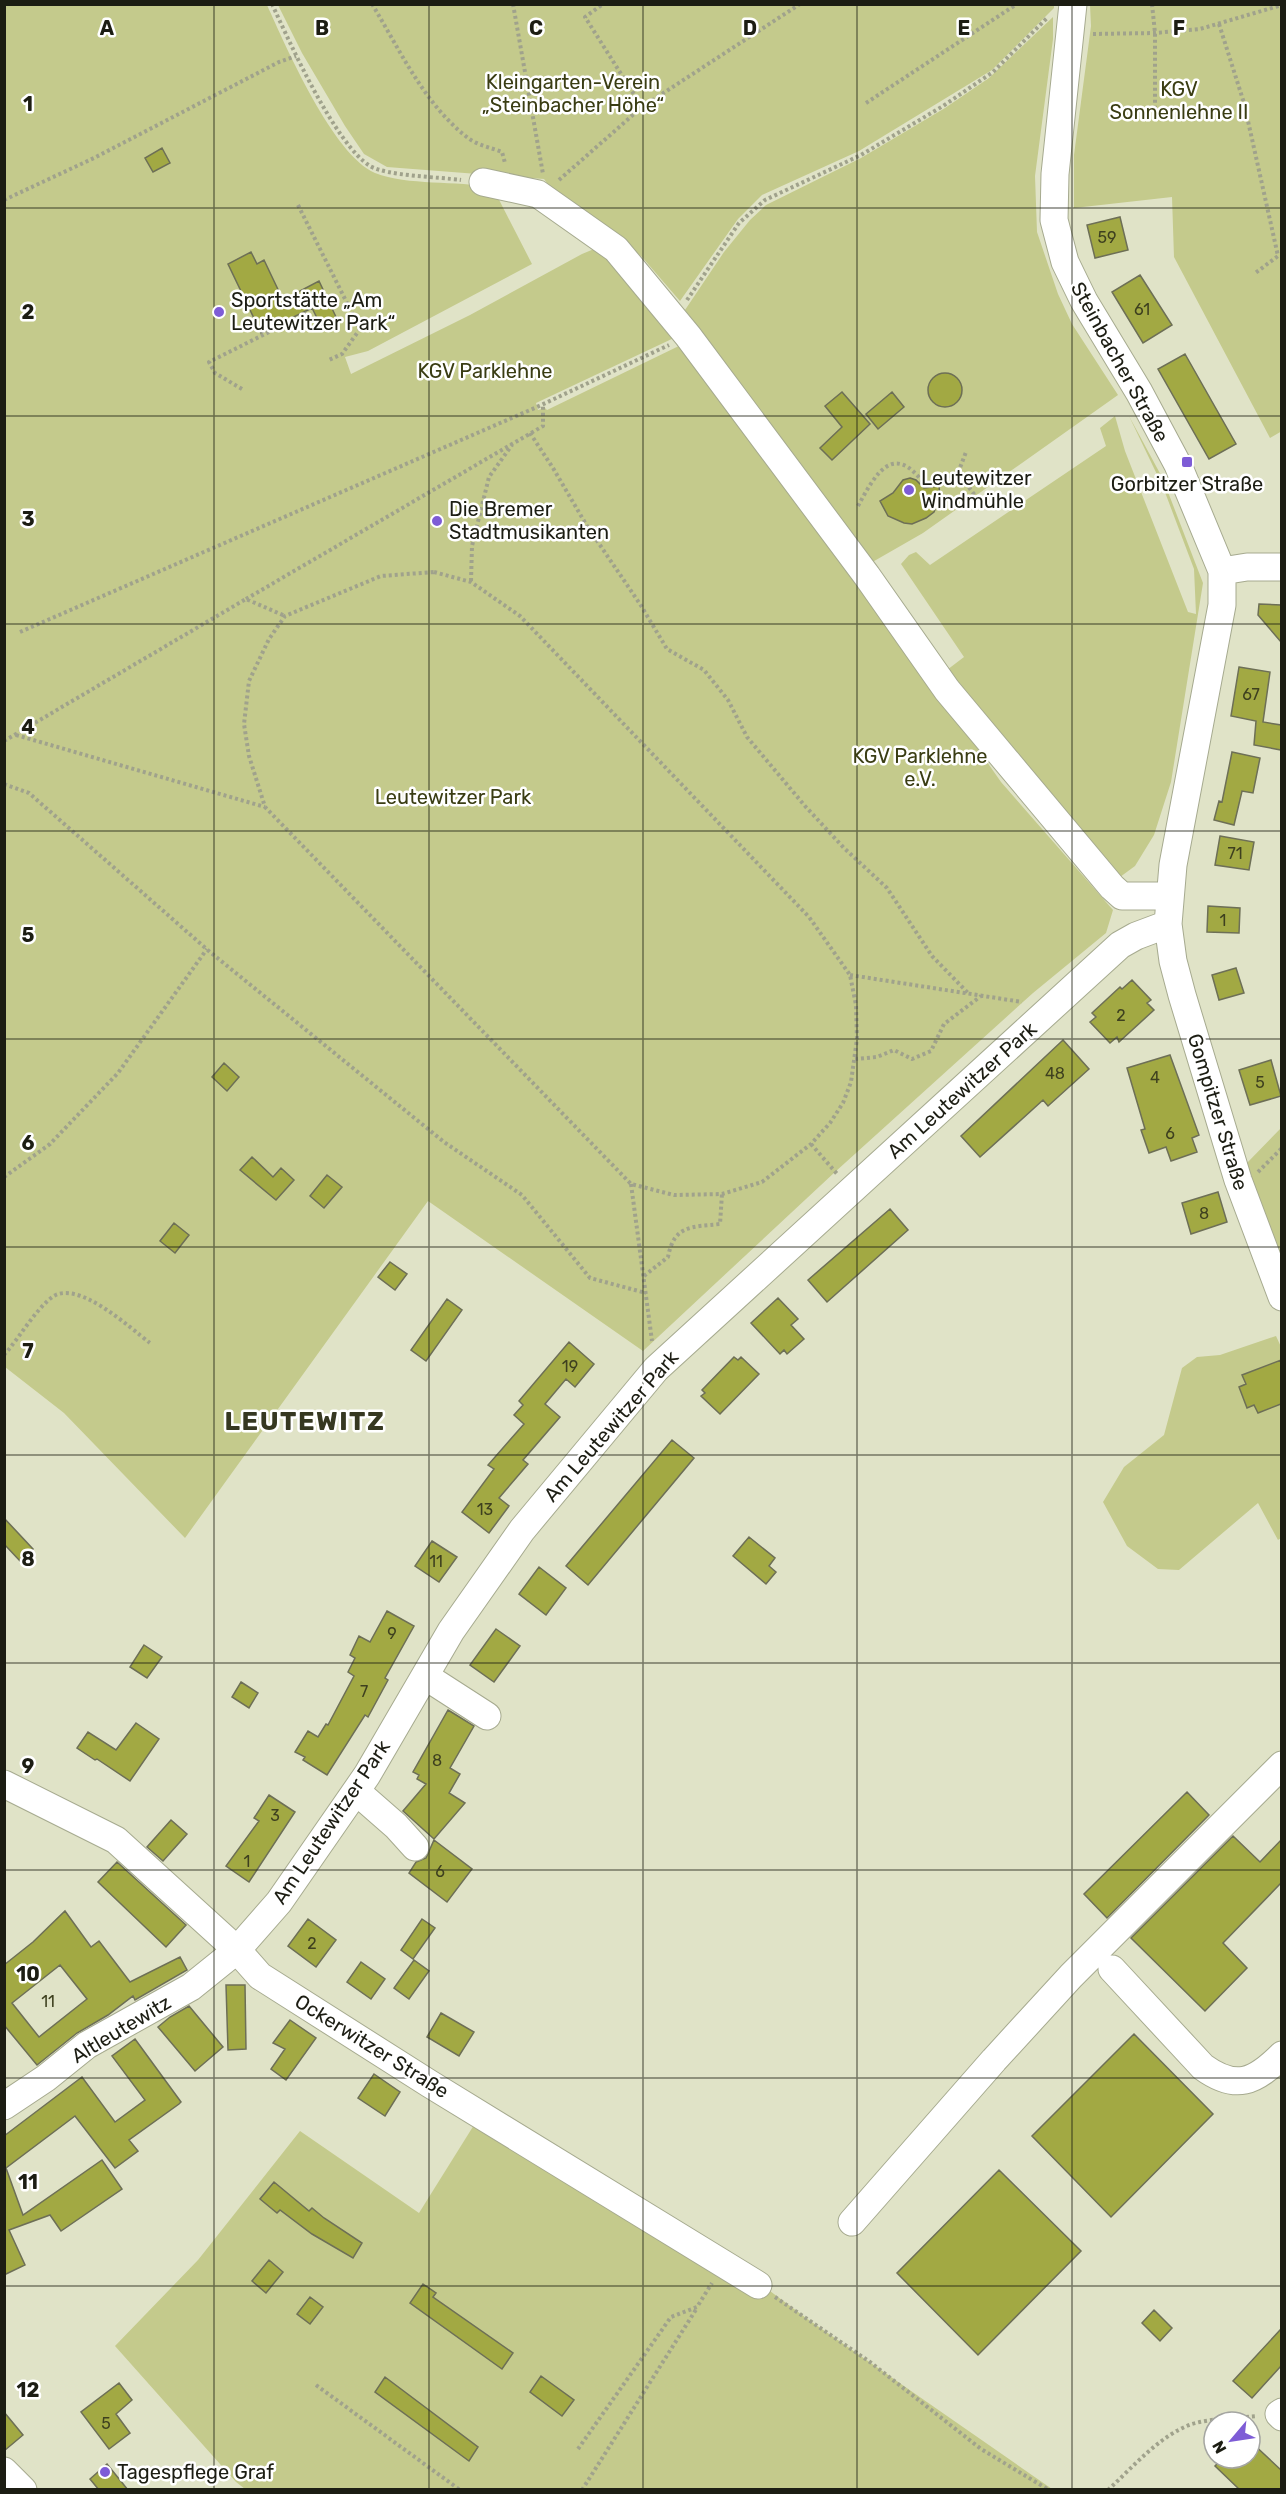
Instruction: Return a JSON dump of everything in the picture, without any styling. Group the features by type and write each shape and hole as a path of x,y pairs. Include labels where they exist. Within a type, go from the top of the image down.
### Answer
{"street":[{"name":"Steinbacher Straße","path":"1064,8 1071,36 1055,174 1054,220 1065,262 1178,465 1222,571 1222,605 1173,865 1168,924"},
{"path":"495,185 539,195 616,249 682,327 867,576 947,690 1112,887 1122,896 1169,896"},
{"path":"1222,571 1247,567 1281,567"},
{"name":"Am Leutewitzer Park","path":"237,1950 279,1902 356,1791 451,1631 522,1530 656,1369 1120,945 1136,936 1168,924"},
{"name":"Gompitzer Straße","path":"1168,924 1173,960 1182,995 1238,1180 1281,1297"},
{"path":"425,1676 486,1716"},
{"path":"852,2222 1071,1976 1281,1765"},
{"name":"Ockerwitzer Straße","path":"4,1784 116,1840 237,1950 260,1976 430,2084 758,2285"},
{"path":"356,1791 396,1826 415,1847"},
{"name":"Altleutewitz","path":"4,2106 46,2078 87,2044 191,1987 237,1950"},
{"path":"1112,1969 1203,2067 1217,2077 1227,2081 1250,2079 1267,2069 1281,2055"},
{"path":"4,2471 23,2490"}],"path":[{"path":"272,4 296,56 343,137 355,153 371,166 386,172 495,185 509,176 502,152 470,139 448,119 419,84 372,4"},
{"path":"513,4 544,179 539,195"},
{"path":"539,195 642,107 800,4"},
{"path":"866,104 1017,4"},
{"path":"1152,4 1155,33 1155,119"},
{"path":"603,5 585,17 642,107"},
{"path":"1090,34 1155,33 1200,29 1281,6"},
{"path":"20,632 543,405 682,327 739,223 765,200 861,154 943,106 993,72 1064,8"},
{"path":"1220,24 1244,103 1278,256 1254,274"},
{"path":"4,200 94,158 279,62 296,56"},
{"path":"298,205 360,329 342,354 329,360"},
{"path":"242,389 216,373 209,362 307,313"},
{"path":"4,741 543,426 543,405"},
{"path":"530,434 554,468 587,526 640,604 667,649 704,670 728,700 747,737 805,806 844,848 887,888 932,956 968,993"},
{"path":"471,582 472,546 489,477 514,442"},
{"path":"858,506 882,467 900,464 916,472 925,485 958,473 966,452"},
{"path":"958,473 980,502"},
{"path":"434,572 471,582 520,616 809,917 850,975 856,1005 855,1059 851,1082 843,1103 830,1124 811,1144 762,1182 722,1194 674,1195 631,1184 265,807 249,756 244,724 249,681 269,639 285,616 381,576 434,572"},
{"path":"246,599 285,616"},
{"path":"15,735 265,807"},
{"path":"4,784 29,793 207,949 444,1142 522,1195 590,1278 646,1293"},
{"path":"4,1177 50,1144 118,1073 207,949"},
{"path":"850,975 1053,1007"},
{"path":"855,1059 877,1057 894,1050 912,1059 931,1051 944,1024 982,996"},
{"path":"811,1144 852,1190"},
{"path":"1238,1180 1257,1173 1281,1148"},
{"path":"631,1184 656,1369"},
{"path":"643,1276 668,1257 671,1241 682,1231 720,1224 722,1194"},
{"path":"4,1355 52,1296 65,1292 80,1294 150,1343"},
{"path":"582,2490 724,2264"},
{"path":"758,2285 870,2362 981,2449 1049,2490"},
{"path":"578,2449 672,2317 698,2307"},
{"path":"316,2385 460,2490"},
{"path":"1108,2490 1164,2440 1191,2424 1218,2419 1281,2414"}],"green space":[{"name":"Kleingarten-Verein „Steinbacher Höhe“","path":"1054,4 1054,8 992,70 859,151 762,195 738,219 680,301 642,257 550,187 544,179 387,167 364,154 302,53 278,5"},
{"path":"4,5 267,5 312,98 343,145 359,162 375,173 402,180 493,188 532,264 368,351 345,357 351,374 470,315 582,254 594,249 605,251 676,337 536,403 538,410 545,408 547,410 683,344 931,682 1001,782 1113,910 1106,933 1033,993 835,1172 643,1351 428,1201 185,1538 64,1413 5,1367"},
{"name":"KGV Sonnenlehne II","path":"1090,5 1281,5 1282,431 1270,438 1174,257 1172,197 1074,208 1074,155 1091,26"},
{"path":"1053,17 1053,39 1035,176 1037,232 1058,294 1072,324 1118,395 923,533 869,564 685,310 724,252 750,220 766,205 861,158 945,108 989,78"},
{"path":"1115,416 1125,451 1188,612 1196,614 1194,569 1163,487 1129,416 1163,479 1203,583 1171,782 1154,835 1135,866 1120,877 943,673 964,657 901,564 909,555 916,552 930,565 1106,446 1100,428"},
{"path":"1281,1128 1281,1261 1246,1164"},
{"path":"1276,1336 1282,1349 1281,1538 1278,1540 1258,1503 1179,1570 1158,1569 1127,1546 1103,1502 1124,1467 1164,1435 1182,1368 1197,1357 1220,1355"},
{"path":"484,2109 714,2249 806,2318 1052,2489 245,2489 236,2482 115,2346 198,2260 300,2131 419,2213"}],"building":[{"path":"162,148 170,163 153,172 145,158"},
{"path":"1120,217 1128,250 1095,258 1087,225"},
{"path":"251,252 257,264 264,260 283,300 319,281 337,319 321,326 312,308 261,333 228,264"},
{"path":"1140,275 1172,325 1143,343 1112,292"},
{"path":"1185,354 1236,444 1209,459 1158,369"},
{"path":"945,373 957,378 962,390 957,402 945,407 933,402 928,390 933,378"},
{"path":"842,392 870,424 832,460 820,448 842,427 825,406"},
{"path":"892,392 904,407 878,429 866,414"},
{"path":"910,478 916,480 924,488 939,486 940,497 934,512 912,524 888,516 880,501 893,493 903,480"},
{"path":"1259,604 1281,605 1281,642 1258,615"},
{"path":"1239,667 1270,672 1263,722 1281,725 1281,750 1254,745 1256,721 1231,716"},
{"path":"1232,752 1260,758 1253,793 1242,791 1234,825 1214,820 1219,801 1222,802"},
{"path":"1220,836 1254,842 1249,870 1215,865"},
{"path":"1208,906 1240,908 1239,933 1207,932"},
{"path":"1236,968 1244,993 1219,1000 1212,975"},
{"path":"1132,980 1151,1000 1147,1003 1154,1010 1119,1042 1117,1037 1110,1043 1090,1022 1096,1017 1092,1013 1120,987 1122,989"},
{"path":"1063,1040 1089,1069 1048,1106 1043,1100 980,1157 961,1136"},
{"path":"1170,1055 1199,1135 1192,1138 1197,1152 1171,1161 1166,1147 1149,1153 1141,1130 1145,1129 1127,1068"},
{"path":"1271,1060 1281,1096 1250,1105 1239,1070"},
{"path":"224,1063 239,1077 227,1091 212,1077"},
{"path":"252,1157 273,1177 281,1168 294,1180 276,1200 240,1170"},
{"path":"327,1175 342,1187 324,1208 310,1196"},
{"path":"1218,1192 1227,1222 1191,1234 1182,1203"},
{"path":"890,1209 908,1230 827,1302 808,1280"},
{"path":"174,1223 189,1235 175,1253 160,1241"},
{"path":"390,1262 407,1274 395,1290 378,1277"},
{"path":"778,1298 798,1319 791,1325 804,1339 787,1354 784,1350 780,1354 751,1323"},
{"path":"447,1299 462,1310 426,1361 411,1350"},
{"path":"569,1342 594,1364 575,1387 566,1379 545,1404 560,1417 523,1460 528,1464 499,1498 509,1506 489,1533 462,1512 494,1469 488,1465 524,1424 514,1415 523,1405 519,1401"},
{"path":"734,1357 738,1360 741,1357 759,1374 720,1414 701,1396 705,1393 702,1390"},
{"path":"1281,1360 1281,1404 1258,1413 1254,1405 1247,1408 1239,1387 1246,1384 1242,1375"},
{"path":"672,1440 694,1458 588,1585 566,1566"},
{"path":"4,1518 33,1549 20,1561 4,1544"},
{"path":"749,1537 775,1558 769,1566 776,1572 766,1584 733,1556"},
{"path":"432,1541 457,1557 439,1582 415,1566"},
{"path":"539,1567 566,1588 546,1615 519,1594"},
{"path":"387,1611 414,1626 385,1678 388,1680 368,1717 365,1715 327,1775 303,1760 305,1757 295,1752 308,1731 318,1737 326,1724 328,1725 354,1676 348,1672 355,1658 350,1655 359,1636 370,1642"},
{"path":"496,1629 520,1646 494,1682 470,1665"},
{"path":"144,1645 162,1657 147,1678 130,1667"},
{"path":"241,1682 258,1693 249,1708 232,1697"},
{"path":"448,1710 474,1726 450,1768 460,1774 449,1793 465,1803 434,1839 403,1811 426,1784 417,1779 419,1775 413,1772"},
{"path":"136,1723 159,1739 130,1781 77,1748 88,1732 116,1750"},
{"path":"1187,1792 1209,1815 1107,1918 1084,1894"},
{"path":"269,1795 295,1812 249,1882 226,1866 259,1821 254,1818"},
{"path":"171,1820 187,1834 163,1861 147,1847"},
{"path":"1233,1836 1260,1862 1281,1840 1281,1883 1223,1943 1247,1968 1205,2011 1131,1938"},
{"path":"434,1840 472,1869 447,1902 409,1873 416,1862 426,1858"},
{"path":"117,1862 186,1925 166,1947 98,1882"},
{"path":"65,1911 91,1947 99,1941 130,1982 180,1957 187,1970 135,2000 133,1996 108,2015 77,2033 37,2065 4,2025 4,1965 33,1942","holes":["60,1965 87,1999 39,2037 12,2003"]},
{"path":"308,1919 336,1940 316,1967 288,1946"},
{"path":"422,1919 435,1928 413,1959 401,1950"},
{"path":"414,1960 429,1971 409,1999 394,1988"},
{"path":"361,1962 385,1979 371,1999 347,1982"},
{"path":"226,1985 245,1985 246,2049 228,2050"},
{"path":"189,2006 223,2047 195,2071 158,2027"},
{"path":"441,2013 474,2032 459,2056 427,2037"},
{"path":"290,2020 316,2038 286,2080 271,2069 285,2049 273,2043"},
{"path":"1134,2034 1213,2114 1111,2217 1032,2136"},
{"path":"135,2039 181,2102 129,2140 138,2151 115,2168 75,2116 6,2168 23,2215 102,2160 122,2189 61,2231 50,2215 9,2230 25,2265 4,2275 4,2136 82,2077 115,2122 145,2100 112,2056"},
{"path":"374,2074 400,2092 385,2116 358,2098"},
{"path":"999,2170 1081,2251 978,2355 897,2273"},
{"path":"274,2182 309,2211 312,2208 362,2243 353,2258 312,2234 280,2210 277,2213 260,2199"},
{"path":"269,2260 283,2272 266,2293 252,2281"},
{"path":"423,2284 436,2293 433,2297 513,2353 502,2369 410,2303"},
{"path":"310,2297 323,2307 310,2324 297,2314"},
{"path":"1154,2310 1172,2328 1160,2341 1142,2323"},
{"path":"1281,2329 1281,2366 1252,2398 1233,2381"},
{"path":"541,2376 574,2400 562,2416 530,2392"},
{"path":"385,2377 478,2447 469,2461 375,2392"},
{"path":"119,2383 132,2400 116,2414 130,2433 109,2449 81,2412"},
{"path":"4,2412 23,2435 4,2451"},
{"path":"1262,2452 1281,2470 1281,2490 1240,2490 1219,2470 1262,2470"},
{"name":"Tagespflege Graf","path":"107,2464 128,2490 99,2490 90,2479"}],"place":[{"name":"Sportstätte „Am Leutewitzer Park“","path":"219,312"},
{"name":"Gorbitzer Straße","path":"1187,462"},
{"name":"Leutewitzer Windmühle","path":"909,490"},
{"name":"Die Bremer Stadtmusikanten","path":"437,521"},
{"name":"Tagespflege Graf","path":"105,2472"}],"district":[{"name":"LEUTEWITZ","path":"305,1421"}],"park label":[{"name":"KGV Parklehne","path":"485,371"},
{"name":"KGV Parklehne e.V.","path":"920,768"},
{"name":"Leutewitzer Park","path":"453,797"}]}
